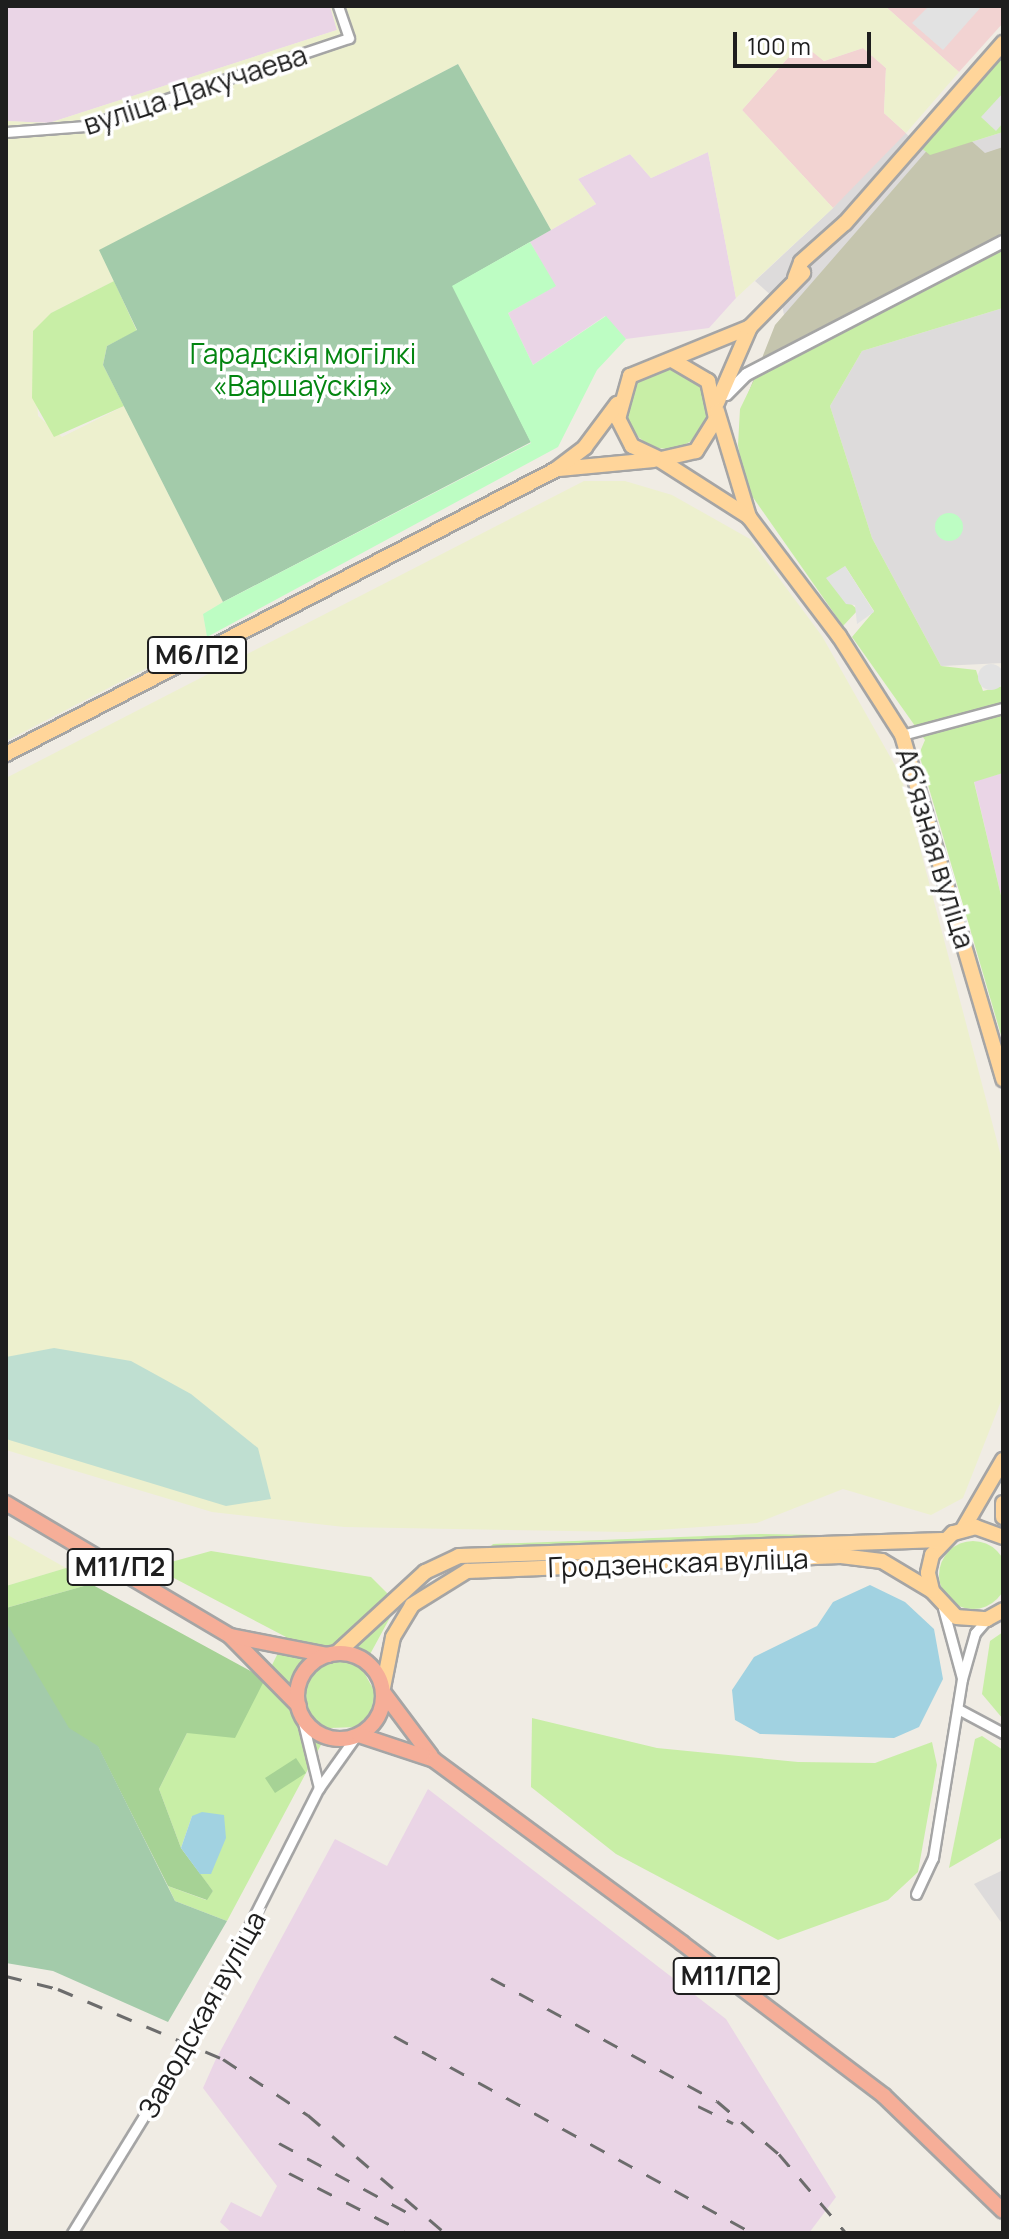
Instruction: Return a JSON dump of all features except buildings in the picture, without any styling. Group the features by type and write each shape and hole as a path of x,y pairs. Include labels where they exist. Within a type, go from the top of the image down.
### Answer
{"highway":[{"name":"М11/П2","path":"6,1503 230,1636 324,1736 358,1736 434,1760"},
{"name":"М11/П2","path":"230,1636 367,1662 383,1690 434,1760 884,2096 1003,2211"},
{"path":"300,1710 303,1675 333,1654"},
{"path":"358,1736 378,1717 383,1690"}],"main road":[{"name":"М6/П2","path":"555,470 660,459 696,451 750,327 1003,43"},
{"name":"М6/П2","path":"6,754 555,470 585,447 617,404 630,376 750,327"},
{"path":"672,360 699,371 717,408"},
{"path":"617,404 623,434 660,459"},
{"name":"Абʼязная вуліца","path":"717,408 749,517 866,675 902,735 1003,1079"},
{"name":"Абʼязная вуліца","path":"660,459 749,517"},
{"path":"1003,1460 963,1529 943,1540 928,1573 932,1591 943,1608 987,1619 1003,1610"},
{"path":"1003,1503 1003,1517"},
{"path":"963,1529 1003,1537"},
{"name":"Гродзенская вуліца","path":"333,1654 403,1591 459,1556 943,1540"},
{"name":"Гродзенская вуліца","path":"383,1690 393,1637 421,1595 486,1568 788,1557 882,1561 932,1591"}],"street":[{"name":"вуліца Дакучаева","path":"6,132 86,126 349,38 338,6"},
{"path":"717,408 730,386 780,355 1003,241"},
{"path":"736,354 748,363 780,355"},
{"path":"902,735 1003,708"},
{"path":"943,1608 962,1679"},
{"path":"916,1894 933,1858 962,1679 975,1633 987,1619"},
{"path":"958,1709 1003,1733"},
{"path":"300,1710 319,1788"},
{"name":"Заводская вуліца","path":"72,2233 194,2035 319,1788 358,1736"}],"shaded area":[{"path":"6,6 330,6 337,30 49,123 6,121"},
{"path":"330,6 885,6 959,72 906,133 884,113 886,68 863,48 824,61 801,43 742,110 833,208 736,298 708,152 651,178 630,154 578,179 596,204 551,230 458,64 100,250 114,281 51,313 33,343 38,416 62,437 124,406 223,602 203,614 207,637 6,741 6,121 49,123 337,30"},
{"path":"885,6 1003,6 1003,23 959,72"},
{"path":"929,6 982,6 943,50 912,23"},
{"path":"802,42 824,61 863,48 886,68 884,113 906,133 833,208 742,110"},
{"path":"1003,93 1003,123 996,131 981,117"},
{"path":"951,123 985,153 1003,147 1003,251 742,409 775,325"},
{"path":"901,129 930,155 1003,132 1003,243 792,355 782,305 755,281 833,208"},
{"path":"708,152 736,298 709,328 626,339 605,316 533,365 508,313 555,286 530,242 596,204 578,179 630,154 651,178"},
{"path":"1003,308 1003,663 941,666 872,538 830,406 862,351"},
{"path":"584,481 625,481 672,495 750,539 822,636 901,776 1003,1164 1003,1396 963,1498 931,1515 843,1489 757,1523 629,1532 344,1527 212,1512 6,1450 6,778"},
{"path":"845,566 874,612 857,624 855,605 846,604 826,578"},
{"path":"991,664 1000,668 1004,677 1000,686 991,690 982,686 978,677 982,668"},
{"path":"1003,773 1003,904 974,781"},
{"path":"54,1348 131,1361 191,1394 258,1448 271,1499 226,1506 6,1439 6,1357"},
{"path":"6,1534 66,1568 6,1586"},
{"path":"428,1789 726,2019 836,2197 809,2233 232,2233 220,2222 231,2202 261,2217 277,2186 203,2088 215,2061 335,1839 387,1866"},
{"path":"1003,1870 1003,1925 974,1884"}],"green space":[{"path":"1003,53 1003,132 930,155 920,147"},
{"name":"Гарадскія могілкі «Варшаўскія»","path":"458,64 551,230 453,286 531,442 223,602 103,365 107,346 137,330 99,250"},
{"path":"530,242 556,286 508,313 533,365 606,316 626,339 597,370 558,447 207,637 203,614 223,602 531,443 452,286"},
{"path":"1003,243 1003,308 862,351 830,406 872,538 941,666 976,670 983,691 1003,686 1003,773 974,782 1003,904 1003,1042 919,754 925,740 852,637 874,611 845,566 850,603 858,610 843,626 745,486 738,445 740,409 756,376"},
{"path":"114,281 137,331 107,346 103,365 124,406 54,437 32,398 33,331 51,313"},
{"path":"659,369 675,369 696,380 707,401 707,417 696,438 675,449 659,449 645,443 633,431 627,417 627,401 633,387 645,375"},
{"path":"949,513 959,517 963,527 959,537 949,541 939,537 935,527 939,517"},
{"path":"760,1534 877,1536 490,1547 493,1544"},
{"path":"980,1541 1001,1556 1007,1575 1005,1588 997,1599 980,1609 966,1609 949,1599 941,1588 939,1568 949,1551 960,1543"},
{"path":"211,1551 371,1577 391,1597 393,1612 362,1669 375,1692 371,1712 356,1727 330,1728 227,1921 175,1901 168,1886 206,1900 213,1891 200,1874 211,1874 192,1816 181,1848 159,1789 187,1733 265,1679 286,1637 153,1567"},
{"path":"66,1568 91,1584 6,1608 6,1586"},
{"path":"91,1584 265,1679 235,1738 187,1733 159,1789 181,1848 213,1891 207,1900 168,1886 98,1747 6,1763 6,1608"},
{"path":"6,1622 69,1728 98,1746 175,1901 227,1921 168,2022 53,1971 6,1963"},
{"path":"1003,1632 1003,1719 982,1694 990,1641"},
{"path":"532,1718 657,1748 798,1762 875,1763 932,1742 937,1765 918,1872 888,1900 778,1940 616,1854 531,1787"},
{"path":"982,1736 1003,1750 1003,1837 949,1868 975,1739"},
{"path":"296,1758 306,1773 275,1793 265,1778"}],"water":[{"path":"870,1585 905,1602 934,1629 943,1679 919,1727 894,1738 760,1734 735,1720 732,1690 754,1657 817,1626 833,1602"},
{"path":"202,1812 224,1815 226,1838 211,1874 200,1874 181,1848 192,1816"}],"railway":[{"path":"6,1976 58,1989 223,2059 308,2115 445,2233"},
{"path":"491,1978 717,2101 787,2161"},
{"path":"394,2036 752,2233"},
{"path":"698,2106 733,2123"},
{"path":"279,2143 416,2217"},
{"path":"779,2154 846,2233"},
{"path":"289,2173 406,2233"}]}
